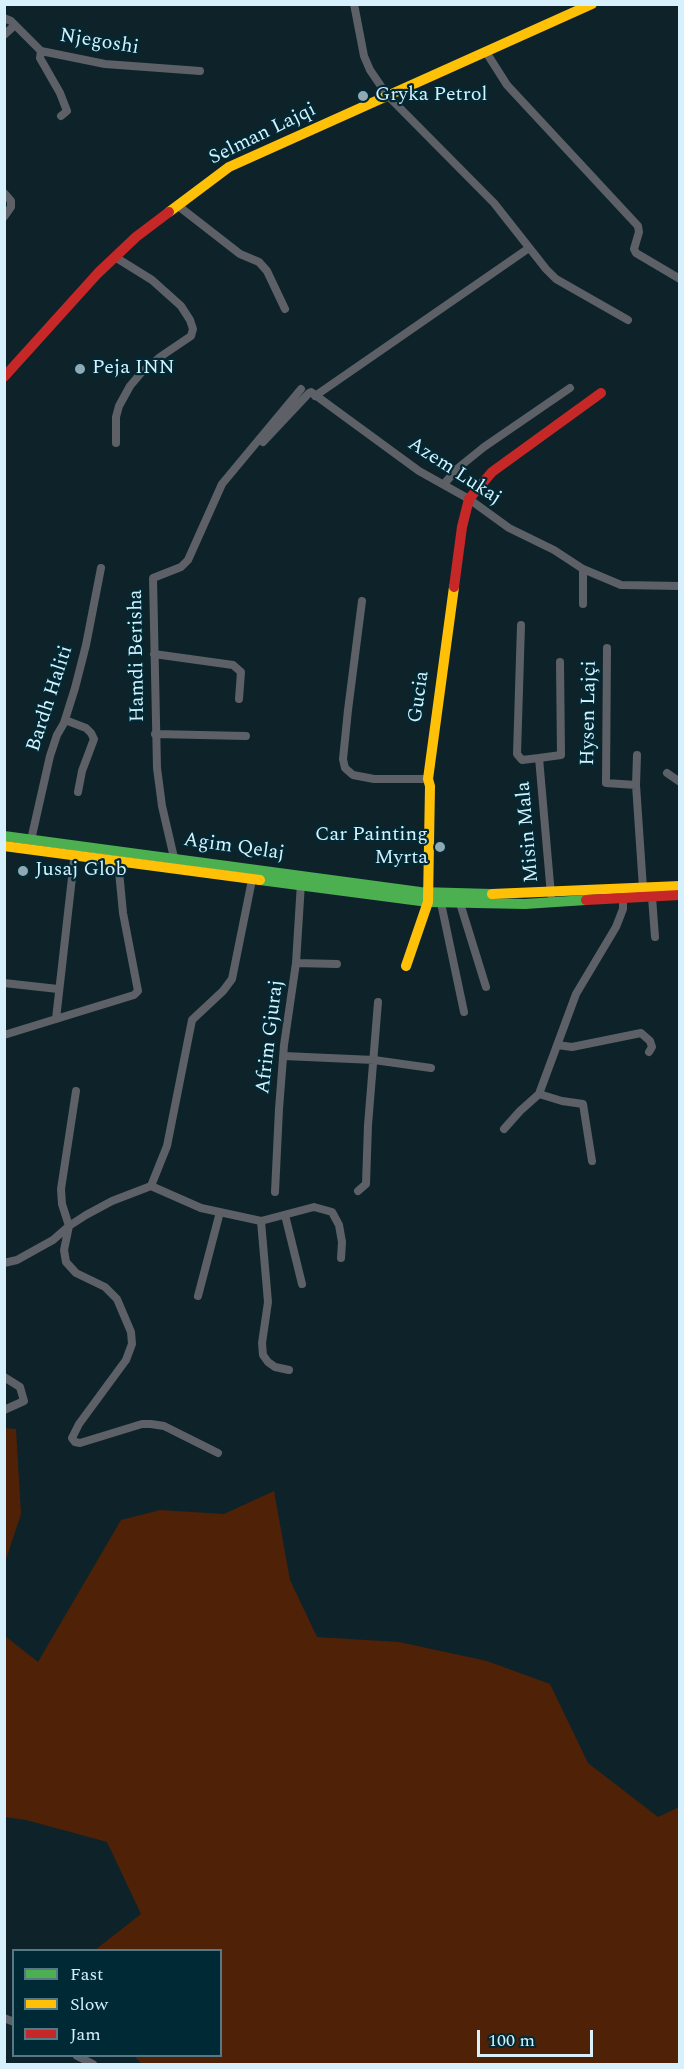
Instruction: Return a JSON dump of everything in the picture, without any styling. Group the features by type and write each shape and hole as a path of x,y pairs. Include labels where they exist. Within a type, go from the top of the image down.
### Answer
{"street":[{"path":"354,4 364,56 387,94 494,203 556,279 628,320"},
{"name":"Selman Lajqi","path":"4,377 98,273 136,237 229,167 387,94 592,4"},
{"name":"Njegoshi","path":"4,18 15,25 41,51 105,64 200,71"},
{"path":"4,35 15,25"},
{"path":"41,51 40,58 60,93 67,111 61,116"},
{"path":"486,52 507,85 638,226 639,232 634,249 636,254 680,279"},
{"path":"4,193 12,201 4,217"},
{"path":"177,205 240,254 259,262 267,271 285,309"},
{"path":"245,464 309,393 315,396 529,248"},
{"path":"115,257 152,280 181,306 193,329 191,336 141,373 130,386 116,417 116,443"},
{"path":"444,484 458,468 484,447 570,388"},
{"name":"Hamdi Berisha","path":"176,863 160,796 155,734 153,578 181,567 188,560 222,484 301,389"},
{"path":"469,499 492,472 601,393"},
{"name":"Azem Lukaj","path":"315,396 416,469 469,499 509,528 554,550 583,569 621,585 680,586"},
{"name":"Gucia","path":"428,898 430,786 428,779 462,527 469,499"},
{"name":"Bardh Haliti","path":"31,840 50,756 65,720 86,645 101,568"},
{"path":"583,569 583,604"},
{"path":"362,601 347,718 343,759 345,768 353,775 374,779 402,781 428,779"},
{"name":"Misin Mala","path":"521,625 516,754 522,760 561,755 560,662"},
{"name":"Hysen Lajçi","path":"607,648 606,783 636,785"},
{"path":"154,654 233,665 241,672 239,699"},
{"path":"65,720 86,728 94,739 82,771 78,792"},
{"name":"Hamdi Berisha","path":"155,734 246,736"},
{"path":"637,755 636,785 643,888"},
{"name":"Misin Mala","path":"538,758 552,897"},
{"path":"666,773 680,782"},
{"name":"Agim Qelaj","path":"4,836 31,840 118,861 176,863"},
{"name":"Agim Qelaj","path":"4,846 75,851 176,863 428,898 458,898 525,904 552,897 623,894 651,897 680,895"},
{"path":"56,1019 75,851"},
{"path":"4,1035 134,995 138,991 123,914 118,861"},
{"path":"151,1186 167,1146 192,1020 223,991 232,979 253,874"},
{"name":"Afrim Gjuraj","path":"275,1192 279,1109 297,963 301,881"},
{"name":"Agim Qelaj","path":"623,894 643,888 680,886"},
{"path":"504,1130 539,1094 576,994 616,927 623,909 623,894"},
{"path":"651,897 655,937"},
{"path":"406,966 428,898"},
{"name":"Agim Qelaj","path":"428,898 441,903 458,898"},
{"path":"458,898 486,987"},
{"path":"441,903 464,1012"},
{"path":"297,963 337,964"},
{"path":"4,983 58,989"},
{"path":"358,1191 366,1184 368,1125 378,1002"},
{"path":"557,1045 572,1047 641,1033 650,1041 652,1047 649,1052"},
{"path":"284,1056 374,1060 431,1068"},
{"path":"76,1092 61,1189 62,1203 69,1226 64,1250 66,1262 76,1274 105,1287 117,1299 131,1332 132,1344 126,1359 79,1424 72,1438 75,1442 80,1443 142,1424 151,1424 164,1426 218,1454"},
{"path":"539,1094 583,1104 592,1161"},
{"path":"4,1263 17,1260 53,1240 69,1226 112,1201 151,1186 201,1208 261,1221 314,1207 332,1212 339,1225 342,1242 341,1258"},
{"path":"198,1296 220,1212"},
{"path":"285,1215 302,1284"},
{"path":"261,1221 268,1302 262,1343 263,1355 275,1367 289,1370"},
{"path":"4,1377 20,1387 24,1401 4,1410"}],"shaded area":[{"path":"5,1428 16,1429 21,1514 5,1562"},
{"path":"274,1491 290,1580 317,1637 399,1642 487,1661 550,1684 588,1763 658,1817 679,1807 679,2064 142,2064 135,2057 222,2057 222,1949 96,1949 141,1914 107,1842 26,1820 5,1817 5,1636 38,1662 121,1520 160,1510 224,1514"}],"traffic: fast":[{"path":"4,836 420,892 492,894"},
{"path":"260,880 428,902 525,904 586,900"}],"traffic: slow":[{"path":"169,212 229,167 592,4"},
{"path":"406,966 428,902 430,786 428,779 454,587"},
{"path":"4,846 260,880"},
{"path":"492,894 680,886"}],"traffic: jam":[{"path":"4,377 98,273 136,237 169,212"},
{"path":"454,587 462,527 469,499 492,472 601,393"},
{"path":"586,900 680,895"}],"place":[{"name":"Gryka Petrol","path":"363,96"},
{"name":"Peja INN","path":"80,369"},
{"name":"Car Painting Myrta","path":"440,847"},
{"name":"Jusaj Glob","path":"23,871"}]}
